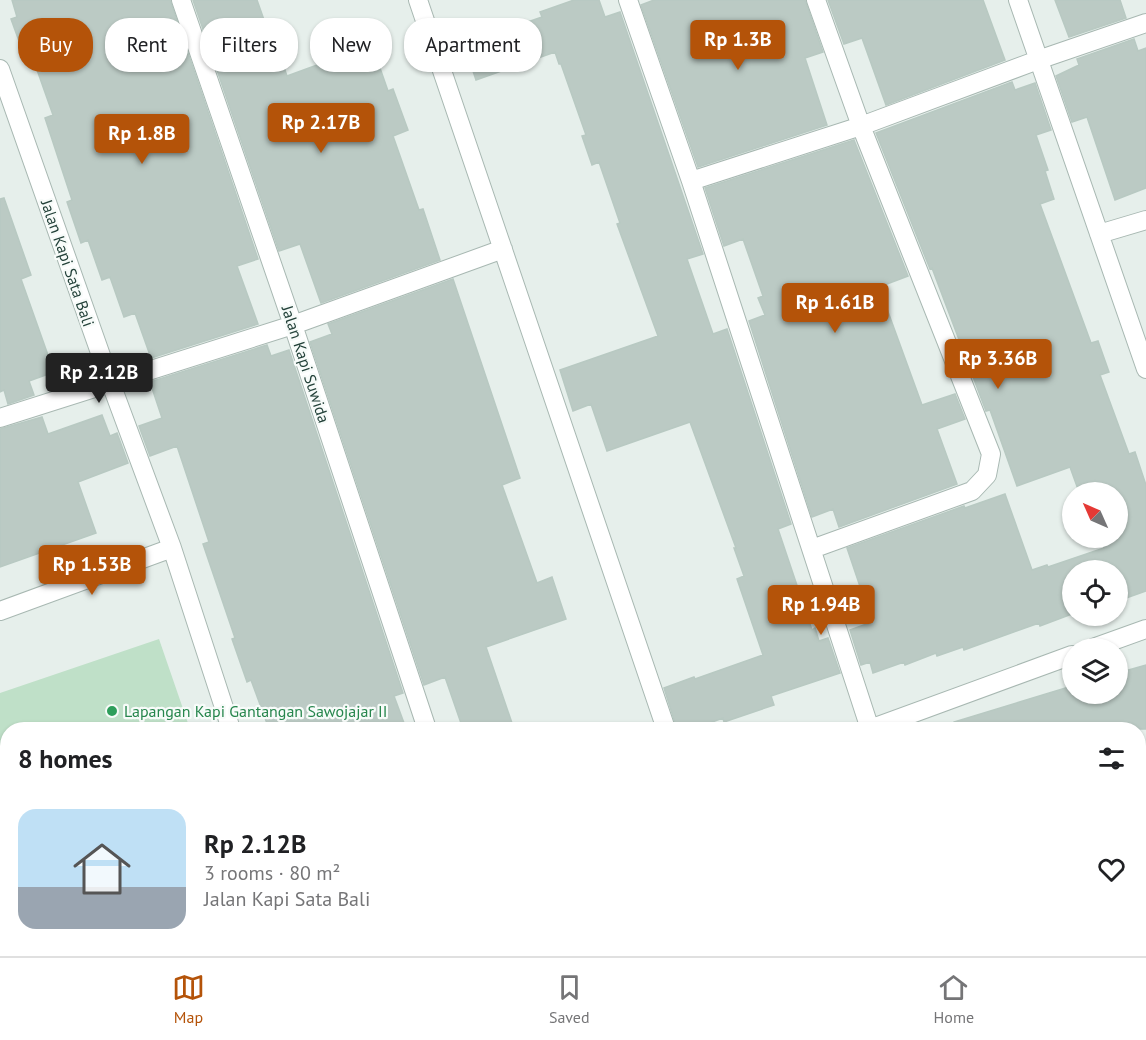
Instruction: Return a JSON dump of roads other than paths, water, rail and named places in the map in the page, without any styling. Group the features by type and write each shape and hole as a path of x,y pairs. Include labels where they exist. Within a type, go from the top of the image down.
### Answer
{"street":[{"name":"Jalan Kapi Suwida","path":"181,0 293,325 425,722"},
{"path":"418,0 664,722"},
{"path":"628,0 691,181 868,722"},
{"path":"812,549 972,491 987,475 991,454 861,126 816,0"},
{"path":"1018,0 1146,369"},
{"path":"691,181 861,126 1038,60 1146,23"},
{"name":"Jalan Kapi Sata Bali","path":"0,69 110,381 172,548 229,722"},
{"path":"1099,234 1146,220"},
{"path":"0,418 110,381 293,325 502,249"},
{"path":"0,610 172,548"},
{"path":"1120,638 1146,628"},
{"path":"889,722 1062,659"}],"place":[{"name":"Lapangan Kapi Gantangan Sawojajar II","path":"112,711"}]}
